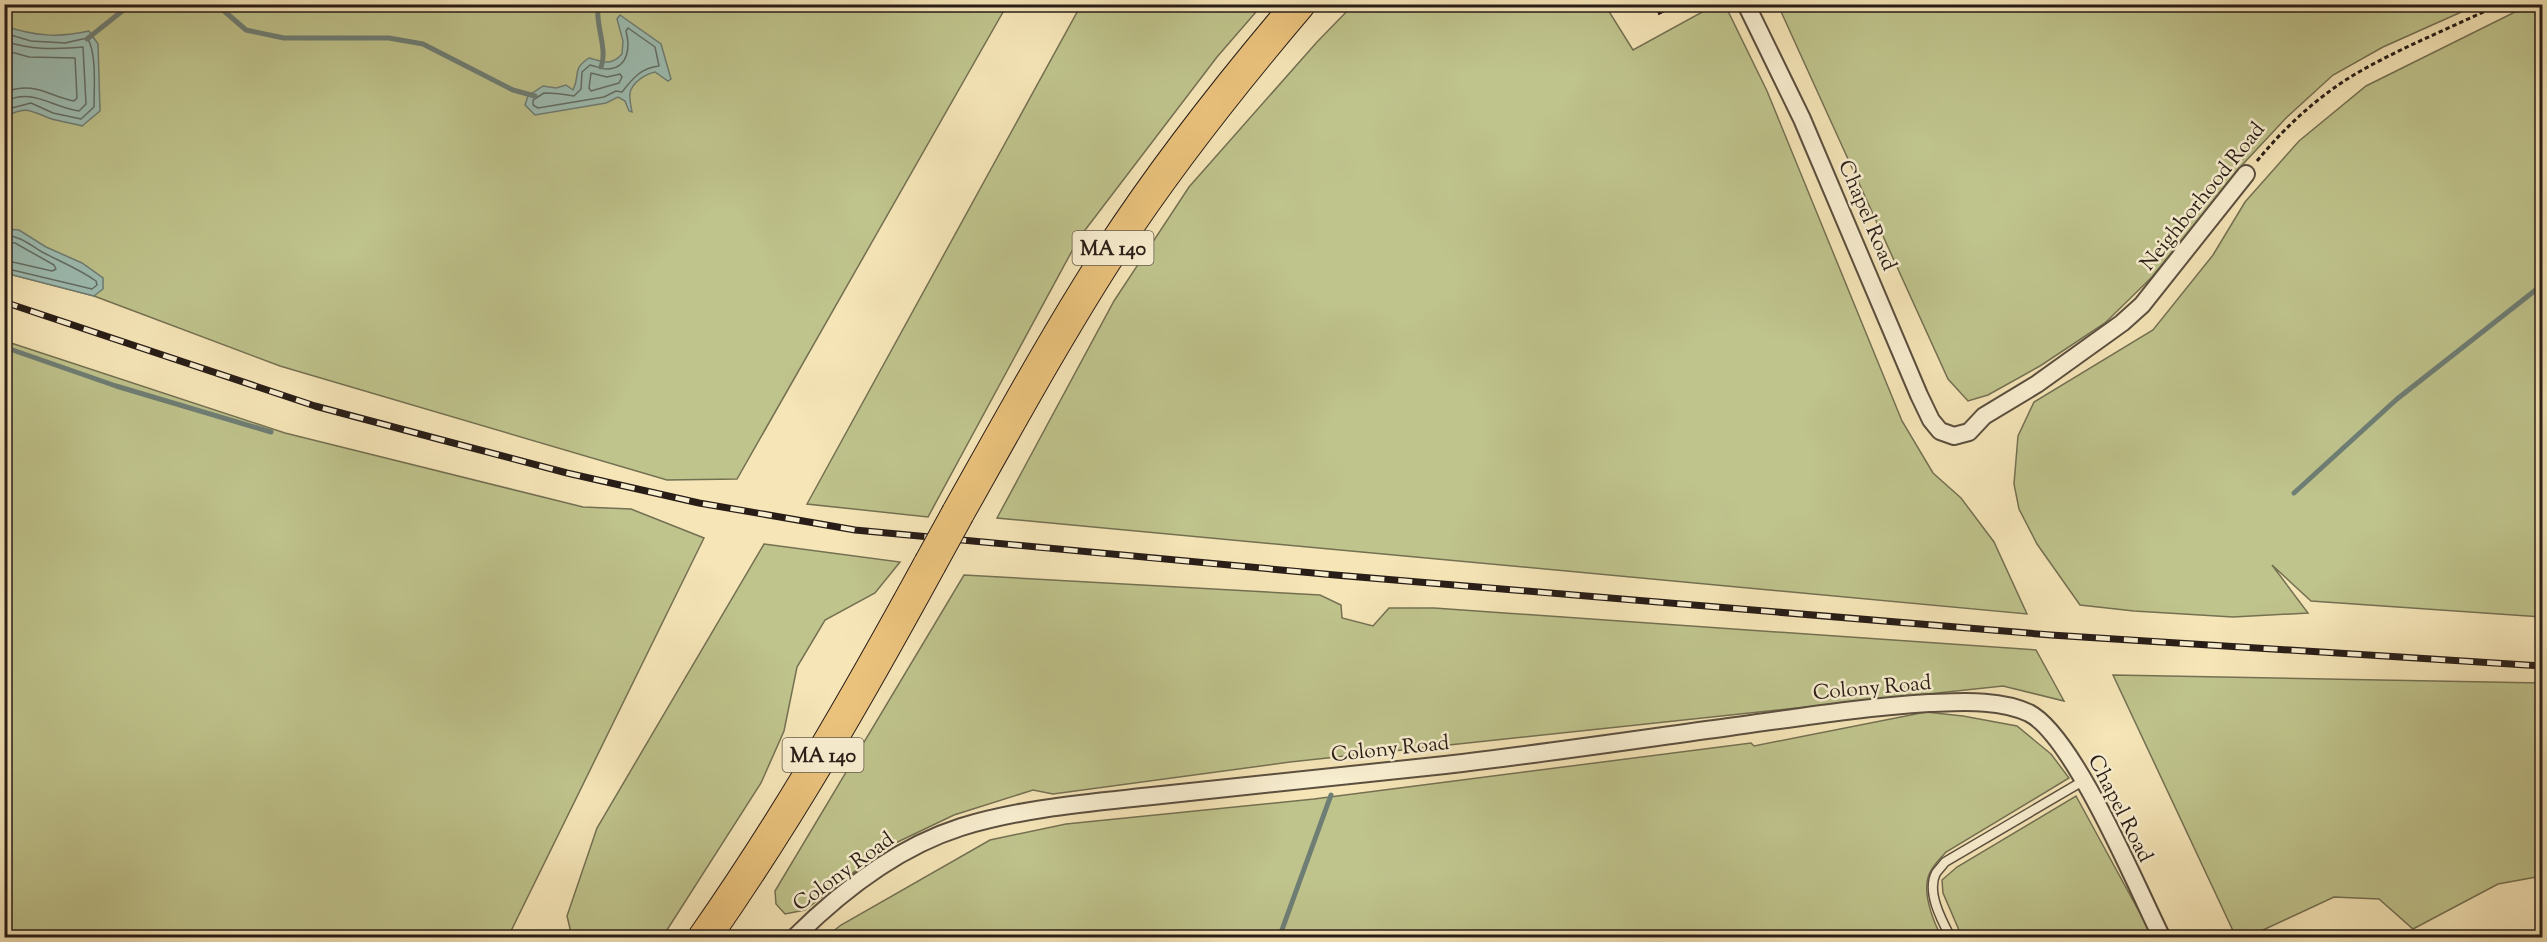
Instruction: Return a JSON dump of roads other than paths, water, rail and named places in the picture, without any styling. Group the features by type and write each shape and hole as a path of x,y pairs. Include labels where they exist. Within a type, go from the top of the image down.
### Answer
{"highway":[{"name":"MA 140","path":"704,938 748,875 812,772 867,679 1028,388 1110,253 1206,117 1299,4"}],"street":[{"name":"Chapel Road","path":"1746,4 1802,120 1919,395 1935,426 1943,433 1954,436"},
{"name":"Neighborhood Road","path":"1954,436 1970,432 1984,416 2037,384 2122,323 2142,305 2246,174"},
{"name":"Colony Road","path":"794,938 854,887 906,851 957,828 1033,810 1447,764 1807,716 1927,704 1989,704 2025,712"},
{"name":"Chapel Road","path":"2025,712 2043,723 2083,781 2162,938"}],"lane":[{"path":"1951,938 1936,906 1933,888 1935,874 1945,862 2083,781"}],"water":[{"path":"620,15 661,44 671,79 668,81 655,72 636,82 630,93 632,112 629,111 625,101 618,97 606,103 535,115 525,105 528,96 543,86 556,88 566,85 573,90 578,69 583,62 589,58 611,62 622,54 623,41 617,19"},
{"path":"5,26 47,35 67,35 89,31 98,44 100,111 82,126 27,110 5,117"},
{"path":"4,229 19,230 46,247 82,263 103,278 103,289 94,296 5,273"}],"waterway":[{"path":"87,39 131,4"},
{"path":"216,4 246,30 284,38 389,38 423,44 513,90 535,96"},
{"path":"598,4 603,52 601,67"},
{"path":"2294,493 2397,399 2542,285"},
{"path":"4,347 116,386 271,432"},
{"path":"1279,938 1331,795"}],"railway":[{"path":"4,302 315,406 567,473 699,503 855,530 1335,575 2051,635 2542,666"}]}
